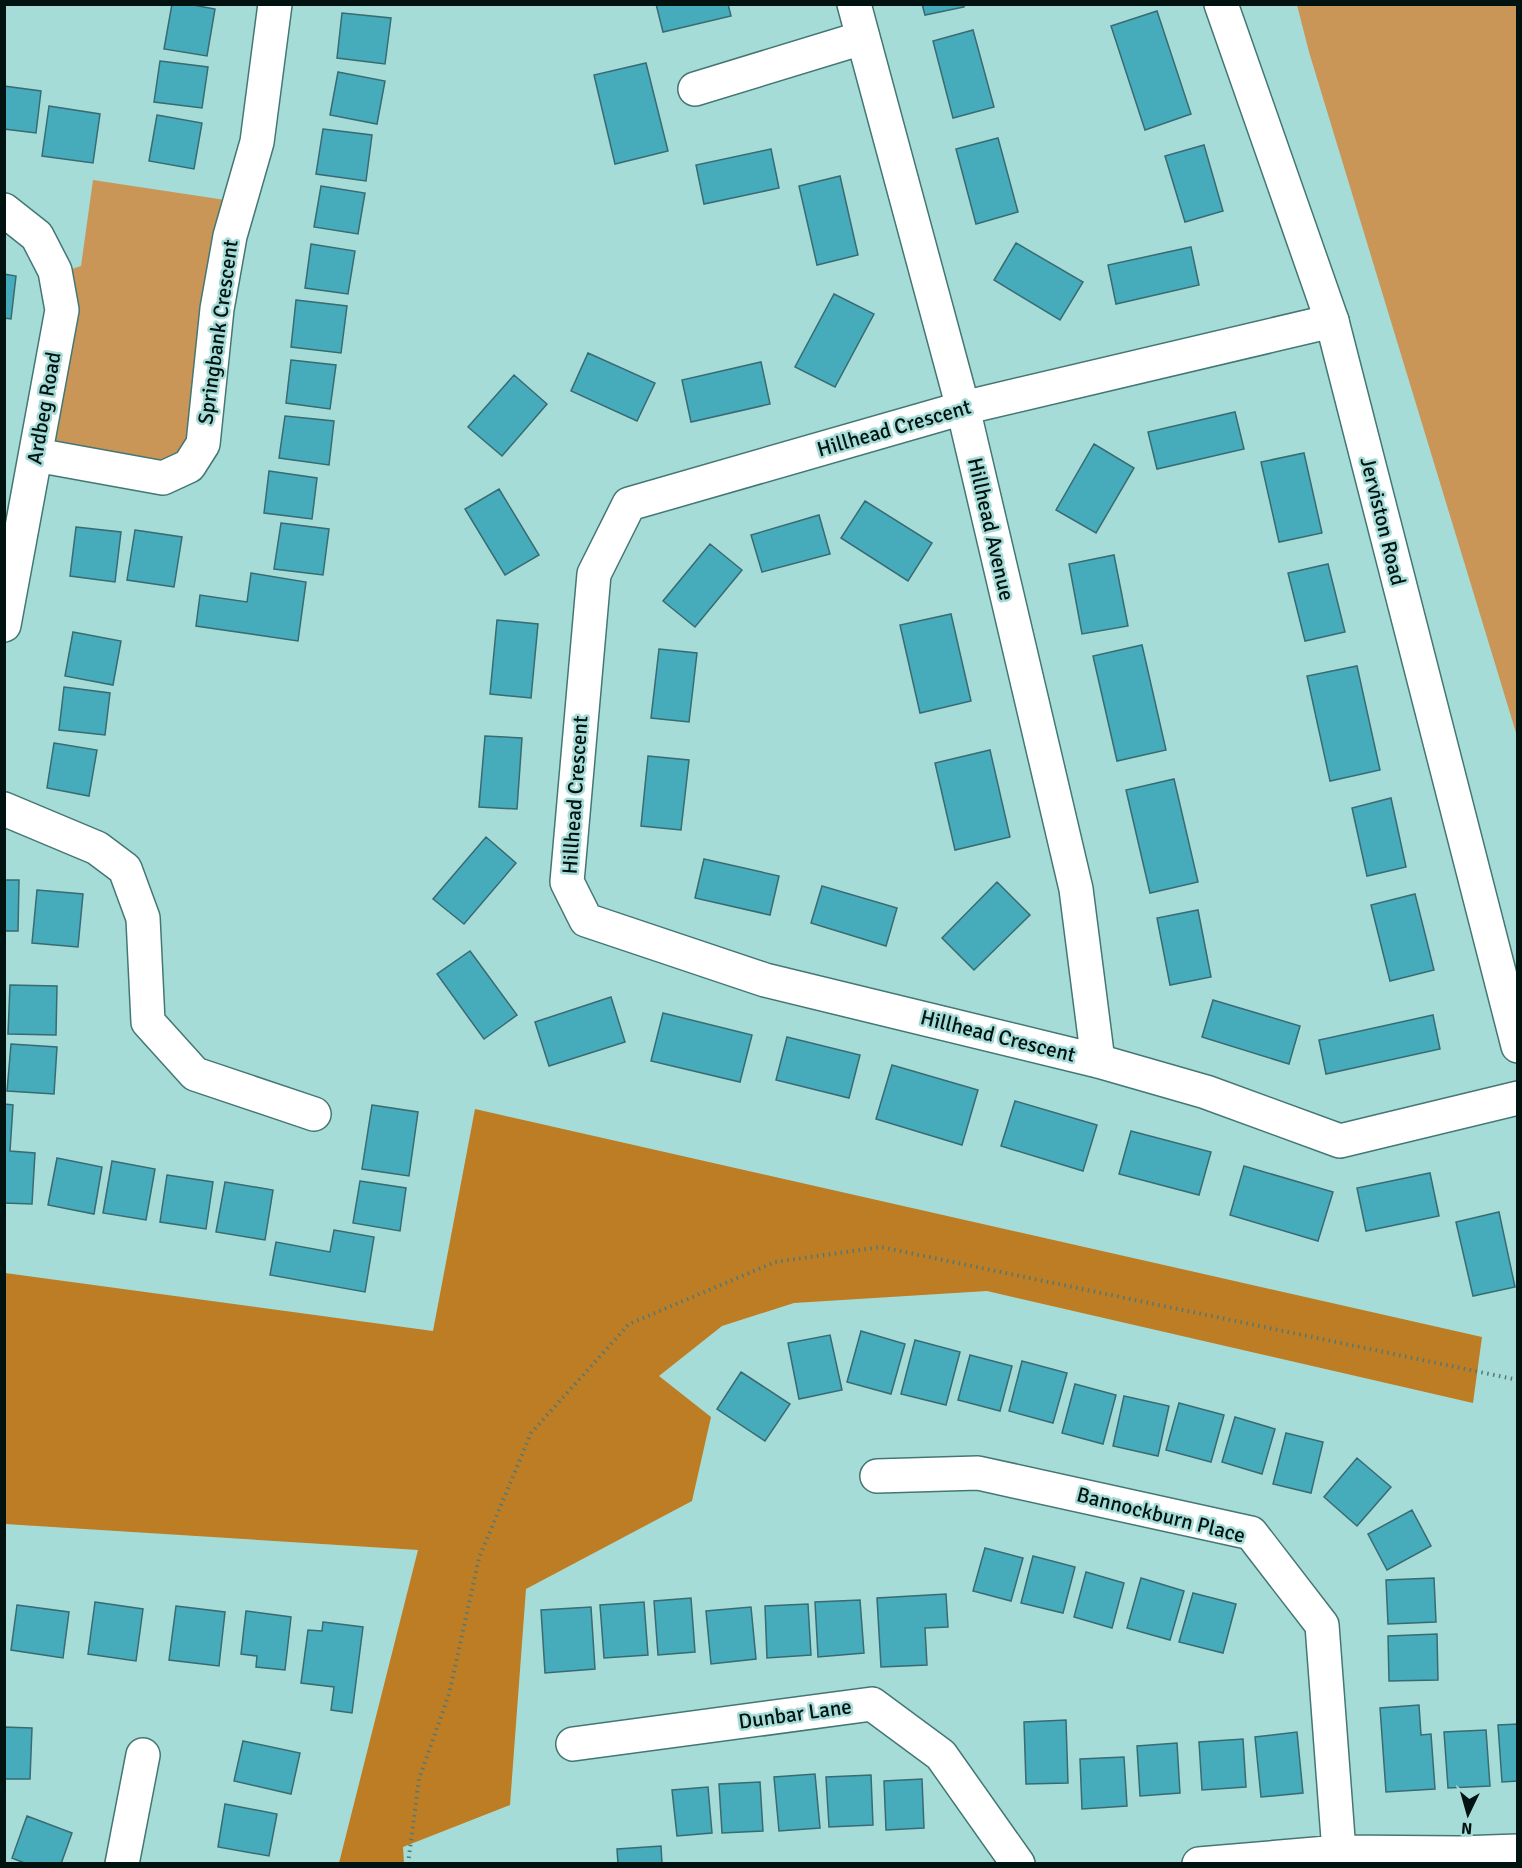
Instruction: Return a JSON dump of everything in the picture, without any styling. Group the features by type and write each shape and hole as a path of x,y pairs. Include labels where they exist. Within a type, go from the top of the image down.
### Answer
{"street":[{"name":"Springbank Crescent","path":"36,455 163,478 189,466 203,444 217,309 230,236 257,142 275,4"},
{"name":"Hillhead Avenue","path":"854,4 963,408 1076,889 1098,1061"},
{"name":"Jerviston Road","path":"1221,4 1332,321 1518,1046"},
{"path":"695,89 862,38"},
{"name":"Ardbeg Road","path":"4,210 37,236 55,271 62,310 4,625"},
{"name":"Hillhead Crescent","path":"1332,321 963,408 629,504 594,574 567,882 586,920 765,980 1098,1061 1206,1092 1340,1141 1518,1098"},
{"path":"4,809 97,848 125,868 143,918 148,1022 195,1074 314,1114"},
{"name":"Bannockburn Place","path":"877,1476 978,1473 1251,1533 1322,1625 1339,1852"},
{"name":"Dunbar Lane","path":"573,1744 872,1704 941,1755 1018,1863"},
{"path":"122,1863 143,1755"},
{"path":"1199,1863 1339,1852 1518,1851"}],"path":[{"path":"408,1863 419,1779 449,1694 479,1558 531,1433 629,1324 775,1262 881,1247 1518,1380"}],"shaded area":[{"path":"1297,5 1517,5 1517,736 1309,52"},
{"path":"93,180 232,201 196,444 161,471 43,450 62,272 81,266"},
{"path":"475,1109 1482,1337 1473,1403 987,1291 794,1303 722,1326 659,1376 711,1417 692,1501 526,1589 510,1805 403,1847 404,1863 339,1863 418,1550 5,1524 5,1273 433,1331"}],"building":[{"path":"172,4 188,4 215,9 207,56 164,49"},
{"path":"656,4 728,4 731,16 663,32"},
{"path":"922,4 964,4 964,7 925,15"},
{"path":"1157,11 1191,114 1145,130 1111,26"},
{"path":"342,13 391,18 385,64 337,58"},
{"path":"973,30 994,107 953,118 933,41"},
{"path":"160,61 208,67 202,108 154,102"},
{"path":"646,63 668,151 615,164 594,75"},
{"path":"338,72 385,81 377,124 330,115"},
{"path":"4,86 41,91 36,133 4,129"},
{"path":"49,106 100,114 93,163 42,156"},
{"path":"157,115 202,123 194,169 149,161"},
{"path":"323,129 372,135 366,181 316,174"},
{"path":"998,138 1018,212 976,224 956,149"},
{"path":"1204,145 1223,211 1185,222 1165,156"},
{"path":"771,149 779,188 704,204 696,165"},
{"path":"840,176 858,255 817,265 799,186"},
{"path":"321,186 365,193 358,234 314,227"},
{"path":"1016,243 1083,282 1060,320 994,280"},
{"path":"311,244 355,251 348,294 305,288"},
{"path":"1191,247 1199,285 1116,304 1108,265"},
{"path":"4,274 16,276 11,319 4,318"},
{"path":"834,294 874,314 835,387 795,367"},
{"path":"296,300 347,306 341,353 291,347"},
{"path":"588,353 655,383 637,421 571,391"},
{"path":"291,360 336,365 330,409 286,403"},
{"path":"761,362 770,404 691,422 682,380"},
{"path":"514,375 547,404 502,456 468,427"},
{"path":"1235,412 1244,449 1157,469 1148,432"},
{"path":"285,416 334,421 329,465 279,458"},
{"path":"1094,444 1134,468 1096,533 1056,510"},
{"path":"1304,453 1322,533 1279,542 1261,462"},
{"path":"269,471 317,478 312,519 264,513"},
{"path":"499,489 539,555 505,575 465,509"},
{"path":"865,501 932,543 908,581 841,538"},
{"path":"819,515 830,554 762,572 751,535"},
{"path":"281,523 329,529 323,575 274,569"},
{"path":"76,527 121,532 115,582 70,576"},
{"path":"135,530 182,537 174,587 127,580"},
{"path":"710,544 742,570 695,627 663,601"},
{"path":"1114,555 1128,626 1082,634 1069,564"},
{"path":"1328,564 1345,632 1305,641 1288,573"},
{"path":"251,573 306,582 298,641 196,626 200,595 247,602"},
{"path":"951,614 971,701 920,713 900,625"},
{"path":"497,620 538,624 531,698 490,694"},
{"path":"73,632 121,641 113,685 65,676"},
{"path":"1142,645 1166,750 1117,761 1093,656"},
{"path":"659,649 697,653 689,722 651,718"},
{"path":"1357,666 1380,770 1330,781 1307,676"},
{"path":"64,687 110,693 105,735 59,730"},
{"path":"485,736 522,738 517,809 479,807"},
{"path":"54,743 97,750 89,796 47,788"},
{"path":"990,750 1010,837 955,850 935,763"},
{"path":"648,756 689,760 681,830 641,826"},
{"path":"1174,779 1198,882 1150,893 1126,790"},
{"path":"1391,798 1406,867 1367,876 1352,808"},
{"path":"486,837 516,863 464,924 433,899"},
{"path":"704,859 779,876 770,915 695,898"},
{"path":"4,880 19,880 18,931 4,931"},
{"path":"997,882 1030,915 974,970 942,938"},
{"path":"822,886 897,908 886,946 811,923"},
{"path":"37,890 83,894 78,947 32,943"},
{"path":"1415,894 1434,970 1390,981 1371,905"},
{"path":"1198,910 1211,977 1170,985 1157,918"},
{"path":"470,951 517,1015 484,1039 437,974"},
{"path":"10,985 57,986 56,1035 8,1034"},
{"path":"611,997 625,1042 549,1066 535,1022"},
{"path":"1213,1000 1300,1026 1289,1064 1202,1037"},
{"path":"663,1013 752,1035 740,1082 651,1061"},
{"path":"1433,1015 1440,1049 1326,1074 1319,1040"},
{"path":"787,1037 860,1055 849,1098 776,1080"},
{"path":"11,1044 57,1047 54,1094 7,1091"},
{"path":"892,1065 978,1090 962,1145 876,1119"},
{"path":"1015,1101 1097,1125 1083,1171 1001,1146"},
{"path":"4,1104 13,1105 10,1151 35,1153 32,1204 4,1203"},
{"path":"372,1105 418,1112 409,1176 362,1169"},
{"path":"1131,1131 1211,1152 1199,1195 1119,1174"},
{"path":"57,1158 102,1167 94,1214 48,1205"},
{"path":"112,1161 155,1169 146,1220 103,1213"},
{"path":"1244,1166 1333,1192 1318,1241 1230,1215"},
{"path":"1430,1173 1439,1216 1366,1231 1357,1188"},
{"path":"167,1175 213,1182 206,1229 160,1222"},
{"path":"360,1181 406,1188 400,1231 353,1223"},
{"path":"225,1182 273,1190 265,1240 216,1232"},
{"path":"1499,1212 1515,1287 1473,1296 1456,1222"},
{"path":"334,1230 374,1237 365,1292 270,1275 276,1242 330,1252"},
{"path":"861,1331 905,1344 891,1394 847,1382"},
{"path":"830,1335 842,1390 799,1399 788,1343"},
{"path":"915,1340 960,1352 946,1405 901,1394"},
{"path":"970,1355 1012,1366 1000,1411 958,1400"},
{"path":"1022,1361 1067,1373 1053,1423 1009,1411"},
{"path":"741,1372 790,1404 765,1441 717,1409"},
{"path":"1075,1384 1116,1395 1103,1444 1062,1433"},
{"path":"1124,1396 1169,1406 1158,1456 1113,1446"},
{"path":"1179,1403 1224,1415 1211,1462 1166,1450"},
{"path":"1235,1417 1275,1429 1262,1474 1222,1462"},
{"path":"1286,1433 1323,1442 1311,1493 1273,1484"},
{"path":"1357,1458 1391,1487 1357,1526 1324,1497"},
{"path":"1412,1510 1431,1546 1387,1570 1368,1534"},
{"path":"985,1548 1023,1558 1011,1601 973,1591"},
{"path":"1033,1556 1075,1567 1063,1613 1021,1603"},
{"path":"1086,1572 1124,1583 1112,1628 1074,1617"},
{"path":"1141,1578 1184,1591 1170,1640 1127,1628"},
{"path":"1434,1578 1436,1622 1388,1624 1386,1580"},
{"path":"1193,1593 1236,1604 1223,1653 1179,1642"},
{"path":"946,1594 948,1627 925,1628 927,1665 881,1667 877,1598"},
{"path":"691,1598 695,1652 658,1655 654,1601"},
{"path":"860,1600 864,1653 818,1657 815,1602"},
{"path":"95,1602 143,1609 136,1661 88,1654"},
{"path":"644,1602 648,1655 604,1658 600,1605"},
{"path":"808,1604 811,1655 767,1658 765,1606"},
{"path":"17,1605 69,1612 63,1658 11,1650"},
{"path":"176,1606 225,1612 219,1666 169,1660"},
{"path":"591,1607 595,1669 545,1673 541,1610"},
{"path":"751,1607 756,1659 711,1664 706,1611"},
{"path":"246,1611 291,1617 285,1670 256,1667 257,1656 241,1654"},
{"path":"323,1622 363,1627 352,1713 331,1710 334,1687 301,1683 308,1630 322,1631"},
{"path":"1437,1634 1438,1680 1389,1681 1388,1636"},
{"path":"1419,1705 1421,1735 1431,1734 1435,1789 1386,1792 1380,1708"},
{"path":"1066,1720 1068,1783 1026,1784 1024,1722"},
{"path":"1518,1724 1518,1781 1502,1782 1498,1725"},
{"path":"4,1727 32,1728 30,1779 4,1779"},
{"path":"1486,1730 1490,1786 1448,1788 1444,1732"},
{"path":"1297,1732 1303,1793 1261,1797 1255,1737"},
{"path":"1243,1739 1246,1787 1202,1790 1199,1742"},
{"path":"243,1741 300,1753 291,1794 234,1781"},
{"path":"1177,1743 1180,1793 1140,1796 1137,1746"},
{"path":"1124,1757 1127,1806 1082,1809 1080,1759"},
{"path":"815,1774 820,1828 779,1831 774,1777"},
{"path":"871,1775 873,1825 829,1827 826,1777"},
{"path":"922,1779 924,1828 886,1830 884,1781"},
{"path":"760,1782 763,1831 722,1833 719,1784"},
{"path":"708,1787 712,1833 677,1836 672,1790"},
{"path":"225,1804 277,1814 269,1856 218,1847"},
{"path":"27,1816 72,1833 61,1864 27,1864 12,1858"},
{"path":"661,1846 662,1864 618,1864 617,1849"}]}
